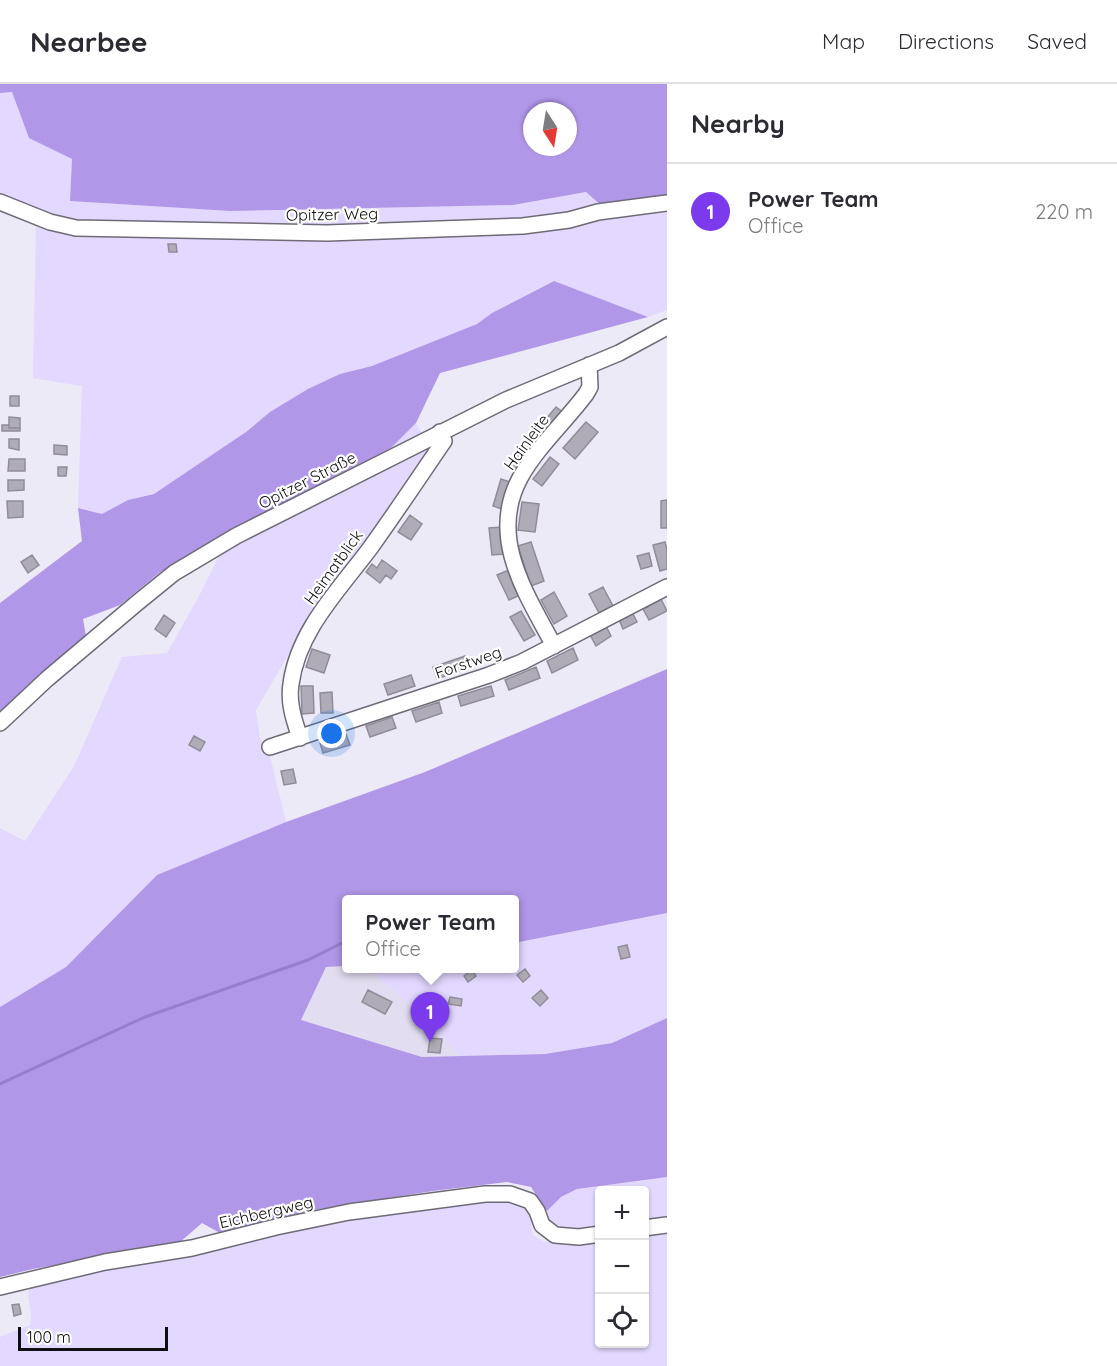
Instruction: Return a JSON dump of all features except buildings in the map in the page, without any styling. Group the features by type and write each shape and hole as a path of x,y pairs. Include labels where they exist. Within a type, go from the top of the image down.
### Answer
{"street":[{"name":"Opitzer Weg","path":"0,202 50,222 76,228 327,233 523,226 667,203"},
{"name":"Opitzer Straße","path":"0,723 47,679 174,573 236,536 440,432 506,400 619,353 667,327"},
{"name":"Hainleite","path":"554,646 517,576 507,531 510,504 520,477 590,387 589,365"},
{"name":"Heimatblick","path":"300,738 291,709 291,684 300,650 319,615 371,546 444,441 440,432"},
{"name":"Forstweg","path":"270,747 522,662 667,587"},
{"name":"Eichbergweg","path":"0,1287 105,1263 192,1248 349,1212 485,1194 510,1194 530,1201 542,1225 555,1235 579,1237 595,1235"},
{"path":"649,1227 667,1225"}],"shaded area":[{"path":"0,84 667,84 667,198 602,206 586,192 513,205 230,211 70,201 72,159 29,138 12,92 0,93"},
{"path":"12,91 30,138 72,159 70,201 230,211 513,205 586,192 667,198 667,310 648,317 553,281 492,313 477,324 372,366 340,374 270,412 219,453 154,494 128,500 102,514 78,508 82,386 33,378 36,220 0,198 0,93"},
{"path":"554,281 648,317 440,373 416,423 391,448 232,530 159,573 120,605 83,619 86,636 0,712 0,603 82,541 78,508 102,514 128,500 154,494 246,432 270,412 308,389 340,374 372,366 477,324 492,313"},
{"path":"416,423 432,452 292,649 256,710 260,738 269,752 286,822 157,875 66,967 0,1007 0,828 25,841 74,766 122,657 167,653 232,530 391,448"},
{"path":"667,669 667,913 519,942 519,895 342,895 342,966 326,967 301,1020 422,1057 545,1054 612,1043 667,1018 667,1177 577,1189 561,1197 547,1211 531,1187 507,1182 313,1210 220,1233 202,1223 179,1243 0,1277 0,1007 66,967 157,875 286,822 425,772"},
{"path":"667,913 667,1018 612,1043 545,1054 461,1056 419,1013 374,973 519,973 519,942"},
{"path":"342,966 342,973 374,973 419,1013 461,1056 422,1057 301,1020 326,967"},
{"path":"667,1177 667,1219 649,1221 649,1186 600,1186"},
{"path":"595,1187 595,1229 565,1229 549,1220 547,1211 561,1197 577,1189"},
{"path":"491,1198 528,1205 535,1216 531,1225 533,1235 544,1242 595,1238 595,1348 649,1348 649,1231 667,1229 667,1366 0,1366 0,1337 30,1325 29,1289 38,1284 324,1222"}],"waterway":[{"path":"0,1084 145,1017 308,960 342,943"}],"place":[{"name":"Power Team","path":"430,1042"}]}
